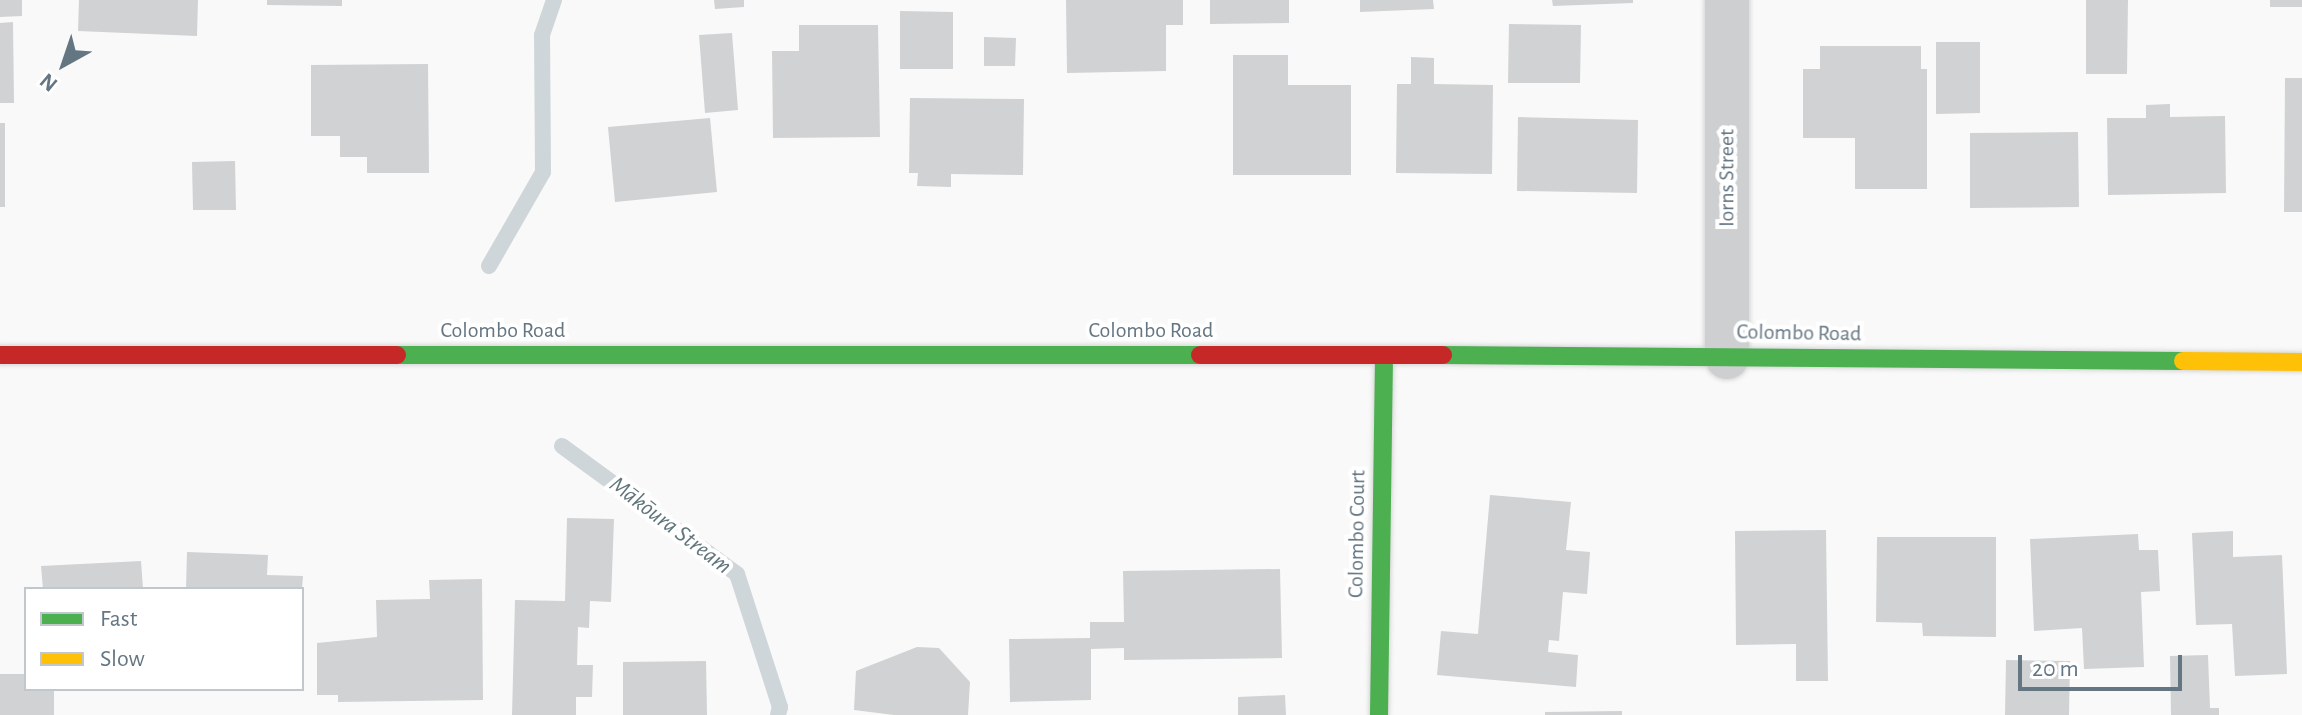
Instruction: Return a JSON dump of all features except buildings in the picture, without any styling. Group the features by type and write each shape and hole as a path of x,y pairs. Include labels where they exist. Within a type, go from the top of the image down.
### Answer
{"street":[{"name":"Iorns Street","path":"1727,0 1727,357"},
{"name":"Colombo Road","path":"0,355 1384,355 2302,362"},
{"name":"Colombo Court","path":"1379,715 1384,355"}],"waterway":[{"name":"Mākōura Stream","path":"489,266 543,172 542,35 554,0"},
{"name":"Mākōura Stream","path":"562,446 737,574 780,707 778,715"}],"traffic: fast":[{"path":"397,355 1200,355"},
{"path":"1379,715 1384,355"},
{"path":"1443,355 2183,361"}],"traffic: slow":[{"path":"2183,361 2302,362"}],"traffic: jam":[{"path":"0,355 397,355"},
{"path":"1200,355 1443,355"}]}
